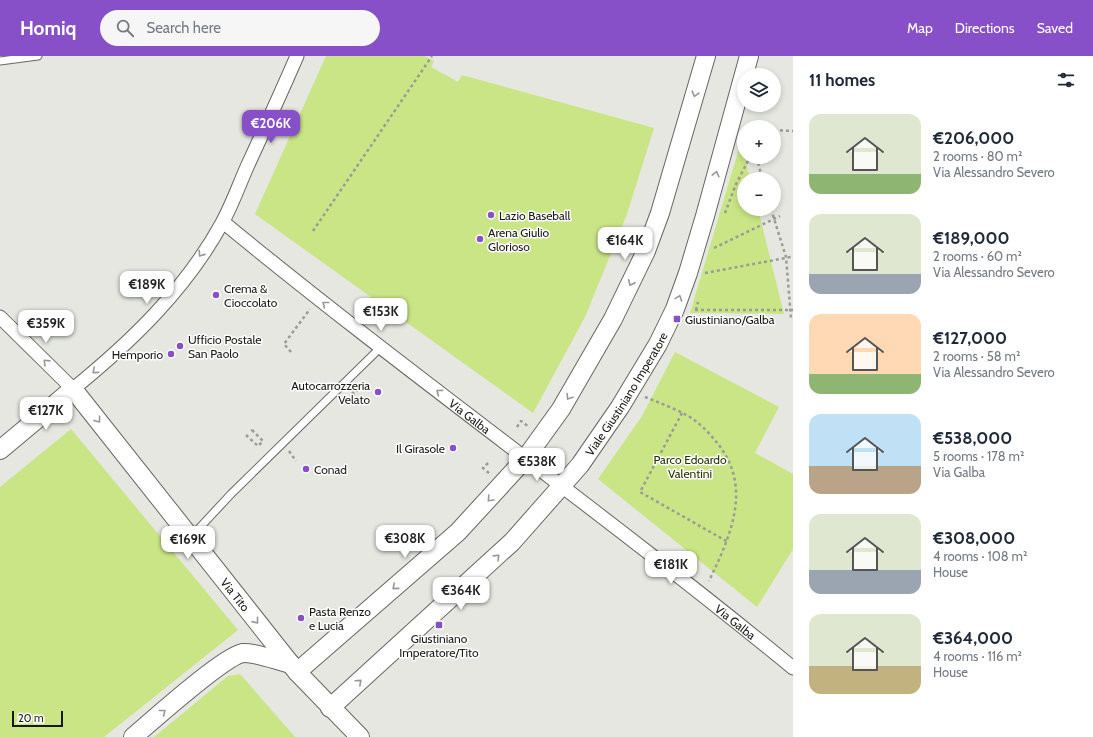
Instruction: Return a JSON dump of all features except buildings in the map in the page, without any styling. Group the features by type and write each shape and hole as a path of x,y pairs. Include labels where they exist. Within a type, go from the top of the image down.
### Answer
{"street":[{"path":"0,450 118,351 155,315 185,278 223,222 297,56"},
{"path":"133,737 218,667 240,654 252,654 294,668 458,532 525,459 542,437 582,376 613,319 646,251 660,213 706,56"},
{"name":"Viale Giustiniano Imperatore","path":"330,708 512,542 580,465 620,407 658,344 675,309 697,245 749,56"},
{"name":"Via Galba","path":"223,222 380,348 525,459 563,485 703,594 793,668"},
{"path":"0,317 73,389"},
{"name":"Via Tito","path":"73,389 294,668 352,734"}],"lane":[{"path":"0,61 38,56"},
{"path":"190,538 231,494 380,348"}],"path":[{"path":"313,231 432,56"},
{"path":"781,130 793,131"},
{"path":"773,216 786,258 792,318"},
{"path":"697,245 714,248 780,216"},
{"path":"688,273 706,273 791,257"},
{"path":"675,309 792,310"},
{"path":"291,352 284,344 301,320"},
{"path":"357,391 361,387"},
{"path":"652,400 690,417 709,433 725,452 731,468 736,503 728,542 703,594"},
{"path":"682,414 640,492 728,542"},
{"path":"516,426 521,421 529,427"},
{"path":"246,435 258,446 263,441 252,430 254,428"},
{"path":"488,463 483,468 491,474"}],"green space":[{"name":"Arena Giulio Glorioso","path":"326,56 425,56 434,61 431,67 458,82 462,75 654,128 627,214 585,317 533,413 255,214"},
{"path":"737,155 737,164 746,164 748,172 737,172 737,216 760,216 784,314 690,313"},
{"name":"Parco Edoardo Valentini","path":"675,352 779,407 755,453 793,474 793,549 757,607 598,479 642,416"},
{"path":"71,429 238,630 104,737 0,737 0,487"},
{"path":"240,674 295,737 154,737 228,676"}],"place":[{"name":"Lazio Baseball","path":"491,215"},
{"name":"Arena Giulio Glorioso","path":"480,239"},
{"name":"Crema & Cioccolato","path":"216,295"},
{"name":"Giustiniano/Galba","path":"677,319"},
{"name":"Ufficio Postale San Paolo","path":"180,346"},
{"name":"Hemporio","path":"171,354"},
{"name":"Autocarrozzeria Velato","path":"378,392"},
{"name":"Il Girasole","path":"453,448"},
{"name":"Conad","path":"306,469"},
{"name":"Pasta Renzo e Lucia","path":"301,618"},
{"name":"Giustiniano Imperatore/Tito","path":"439,625"}]}
